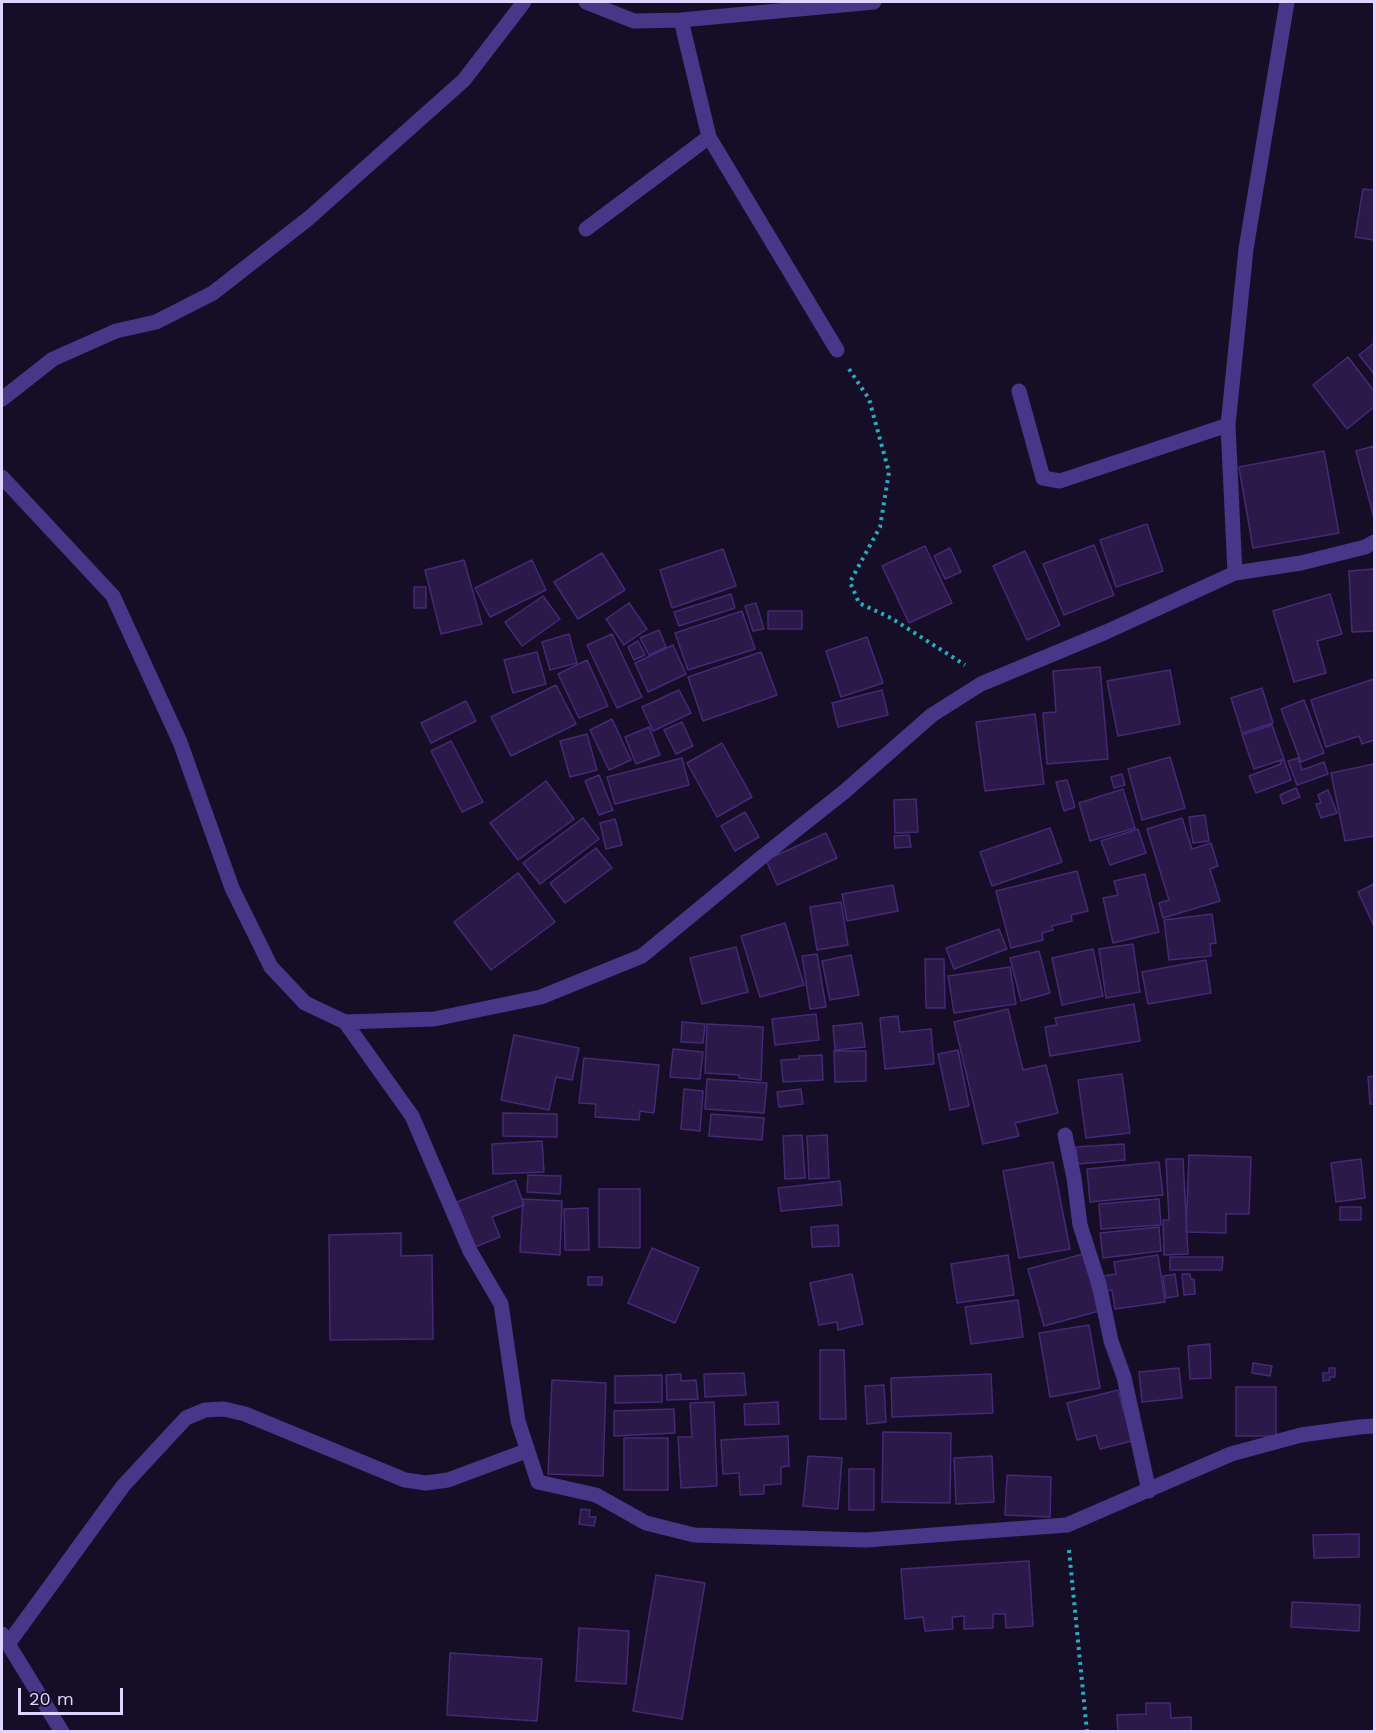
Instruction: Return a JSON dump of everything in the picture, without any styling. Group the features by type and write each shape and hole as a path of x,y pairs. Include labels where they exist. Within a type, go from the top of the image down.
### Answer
{"street":[{"path":"2,399 53,359 116,331 156,322 213,293 309,218 464,81 524,2"},
{"path":"586,2 634,21 681,20 874,2"},
{"path":"1235,573 1228,424 1246,249 1287,2"},
{"path":"681,20 709,136 837,351"},
{"path":"586,229 709,136"},
{"path":"1019,391 1043,478 1060,481 1228,424"},
{"path":"2,477 113,596 180,742 232,888 271,967 305,1003 345,1022 434,1019 541,998 642,956 844,792 932,715 988,680 1106,632 1235,573 1301,563 1365,547 1374,542"},
{"path":"345,1022 412,1116 470,1251 501,1304 518,1421 538,1482 596,1495 646,1523 694,1535 866,1540 1066,1525 1231,1454 1301,1435 1359,1426 1374,1426"},
{"path":"1065,1135 1074,1178 1080,1225 1099,1284 1111,1341 1124,1377 1149,1491"},
{"path":"62,1731 5,1640 123,1486 186,1418 205,1410 224,1409 245,1414 405,1480 426,1483 448,1480 526,1451"}],"path":[{"path":"837,351 869,399 889,472 880,527 850,582 859,603 891,618 988,680"},
{"path":"1066,1525 1087,1731"}],"building":[{"path":"1363,189 1374,190 1374,240 1355,237"},
{"path":"1374,343 1374,374 1359,355"},
{"path":"1348,357 1374,391 1374,407 1347,429 1313,385"},
{"path":"1374,446 1374,518 1356,451"},
{"path":"1324,451 1339,533 1253,548 1239,467"},
{"path":"1147,524 1163,571 1116,587 1100,540"},
{"path":"1094,545 1114,595 1064,615 1043,564"},
{"path":"925,546 952,603 909,623 882,566"},
{"path":"950,548 961,572 945,579 934,556"},
{"path":"723,549 736,586 672,608 660,570"},
{"path":"1025,551 1060,625 1027,640 993,566"},
{"path":"602,553 625,590 578,619 554,582"},
{"path":"464,560 482,624 441,634 425,570"},
{"path":"532,560 546,590 490,617 475,588"},
{"path":"1374,569 1374,631 1352,632 1349,571"},
{"path":"414,587 426,587 426,608 414,608"},
{"path":"731,594 735,608 679,626 674,612"},
{"path":"1330,594 1342,634 1317,641 1326,673 1294,682 1273,611"},
{"path":"543,596 560,619 522,646 505,622"},
{"path":"629,603 647,629 624,645 606,619"},
{"path":"756,603 764,629 753,631 745,606"},
{"path":"742,611 755,649 688,670 675,633"},
{"path":"768,611 802,611 802,629 768,629"},
{"path":"659,630 666,647 649,655 640,638"},
{"path":"569,634 577,663 550,670 542,642"},
{"path":"612,634 642,697 617,708 587,645"},
{"path":"867,637 883,683 841,697 826,651"},
{"path":"638,641 645,655 634,660 628,647"},
{"path":"673,645 686,674 648,692 635,663"},
{"path":"537,652 546,684 513,693 504,660"},
{"path":"761,652 777,695 703,721 688,677"},
{"path":"587,660 608,706 579,718 558,674"},
{"path":"1100,667 1108,759 1047,764 1043,713 1056,712 1053,671"},
{"path":"1170,670 1180,724 1118,736 1107,681"},
{"path":"1374,679 1374,740 1362,744 1359,736 1326,747 1311,700"},
{"path":"556,685 576,724 511,756 491,717"},
{"path":"1262,688 1273,723 1242,733 1231,698"},
{"path":"679,690 691,713 653,731 642,707"},
{"path":"882,690 888,715 838,727 832,703"},
{"path":"1304,700 1324,753 1301,762 1281,709"},
{"path":"466,701 476,721 431,743 421,723"},
{"path":"1035,714 1044,784 985,791 976,722"},
{"path":"612,719 631,760 609,770 590,730"},
{"path":"682,722 693,746 676,754 664,730"},
{"path":"1272,725 1284,759 1254,769 1242,735"},
{"path":"649,727 660,755 636,764 625,737"},
{"path":"587,734 597,770 570,777 560,741"},
{"path":"451,741 483,802 462,812 431,751"},
{"path":"722,743 752,797 717,817 687,763"},
{"path":"1170,757 1185,808 1142,820 1128,769"},
{"path":"682,758 689,785 615,804 607,777"},
{"path":"1298,758 1302,770 1324,762 1328,774 1297,785 1288,761"},
{"path":"1284,760 1291,780 1256,793 1249,776 1281,764 1280,761"},
{"path":"1374,764 1374,836 1345,841 1331,773"},
{"path":"1122,774 1125,785 1114,788 1111,777"},
{"path":"599,775 613,810 599,815 585,781"},
{"path":"1067,780 1075,807 1064,811 1056,782"},
{"path":"546,781 574,819 518,860 490,823"},
{"path":"1296,788 1300,797 1283,804 1280,795"},
{"path":"1123,789 1135,828 1090,841 1079,803"},
{"path":"1328,790 1337,813 1321,818 1316,804 1321,803 1318,795"},
{"path":"916,799 918,832 895,833 894,800"},
{"path":"745,812 759,837 735,851 721,826"},
{"path":"1205,815 1209,841 1193,843 1189,817"},
{"path":"583,818 599,839 540,884 523,863"},
{"path":"1182,818 1192,849 1211,843 1218,866 1210,869 1220,901 1163,918 1159,903 1169,900 1147,829"},
{"path":"615,819 622,845 606,849 600,823"},
{"path":"1050,828 1062,862 992,886 980,852"},
{"path":"1138,829 1146,853 1110,865 1101,841"},
{"path":"826,833 837,858 777,885 766,860"},
{"path":"909,835 911,847 895,848 894,836"},
{"path":"596,848 612,868 565,903 550,883"},
{"path":"1077,871 1088,911 1071,915 1072,921 1052,926 1053,930 1042,933 1043,940 1011,948 996,891"},
{"path":"518,873 555,922 491,970 454,922"},
{"path":"1145,874 1159,932 1113,943 1103,898 1118,895 1114,881"},
{"path":"1374,884 1374,926 1358,892"},
{"path":"893,885 898,911 847,921 842,894"},
{"path":"841,902 848,945 817,950 810,907"},
{"path":"1212,914 1216,943 1210,944 1211,956 1169,960 1164,920"},
{"path":"785,923 804,985 760,997 741,936"},
{"path":"999,929 1007,949 954,969 946,948"},
{"path":"1133,944 1140,992 1106,998 1099,949"},
{"path":"736,947 748,992 702,1004 690,958"},
{"path":"1093,949 1103,996 1062,1005 1052,958"},
{"path":"1039,951 1050,993 1021,1001 1010,958"},
{"path":"817,954 826,1007 810,1009 802,956"},
{"path":"851,955 859,995 830,1000 822,961"},
{"path":"925,959 944,959 945,1008 926,1008"},
{"path":"1206,960 1211,993 1148,1004 1142,972"},
{"path":"1010,967 1016,1004 954,1013 948,976"},
{"path":"1134,1004 1140,1041 1050,1056 1045,1027 1057,1025 1055,1018"},
{"path":"1008,1009 1023,1070 1046,1065 1058,1113 1015,1123 1019,1136 983,1144 954,1022"},
{"path":"816,1014 819,1040 775,1045 772,1019"},
{"path":"898,1016 900,1032 931,1029 934,1064 885,1069 880,1018"},
{"path":"682,1022 705,1024 703,1043 681,1042"},
{"path":"862,1023 865,1047 835,1050 833,1026"},
{"path":"707,1024 763,1027 761,1080 739,1078 739,1075 705,1073"},
{"path":"514,1035 579,1048 572,1080 556,1077 549,1110 501,1100"},
{"path":"673,1049 703,1052 700,1079 670,1077"},
{"path":"958,1050 969,1106 950,1110 938,1054"},
{"path":"834,1051 866,1051 866,1081 835,1082"},
{"path":"822,1055 823,1080 783,1082 781,1060"},
{"path":"584,1058 659,1065 654,1113 640,1111 639,1120 595,1117 596,1104 579,1103"},
{"path":"1122,1074 1130,1133 1086,1138 1078,1080"},
{"path":"1374,1076 1374,1104 1370,1104 1368,1077"},
{"path":"707,1079 767,1083 764,1113 705,1109"},
{"path":"684,1089 703,1091 700,1131 681,1129"},
{"path":"801,1089 803,1104 779,1107 777,1092"},
{"path":"503,1113 557,1114 557,1137 503,1136"},
{"path":"711,1114 764,1118 762,1140 709,1136"},
{"path":"802,1135 805,1178 785,1179 783,1136"},
{"path":"827,1135 829,1178 809,1179 807,1136"},
{"path":"542,1141 544,1172 493,1174 492,1144"},
{"path":"1124,1144 1125,1160 1078,1164 1076,1147"},
{"path":"1189,1155 1251,1157 1249,1214 1226,1214 1226,1233 1186,1232"},
{"path":"1166,1159 1183,1159 1188,1254 1164,1255 1163,1220 1169,1220"},
{"path":"1361,1159 1365,1198 1336,1202 1331,1163"},
{"path":"1053,1162 1070,1249 1019,1258 1003,1171"},
{"path":"1159,1162 1163,1195 1090,1202 1087,1169"},
{"path":"528,1175 561,1176 560,1194 527,1192"},
{"path":"515,1180 524,1205 492,1217 500,1237 475,1247 457,1202"},
{"path":"840,1181 842,1205 781,1211 778,1188"},
{"path":"599,1189 640,1189 640,1248 599,1247"},
{"path":"523,1199 562,1201 560,1255 520,1252"},
{"path":"1159,1199 1161,1225 1101,1229 1099,1204"},
{"path":"1340,1207 1361,1207 1361,1220 1340,1220"},
{"path":"588,1208 589,1250 565,1250 564,1209"},
{"path":"838,1225 839,1246 812,1247 811,1227"},
{"path":"1159,1227 1161,1251 1103,1258 1100,1233"},
{"path":"401,1233 401,1256 432,1255 433,1339 330,1340 329,1235"},
{"path":"652,1248 699,1268 675,1323 628,1303"},
{"path":"1083,1254 1099,1311 1044,1326 1028,1269"},
{"path":"1008,1255 1014,1295 957,1303 951,1264"},
{"path":"1158,1255 1165,1302 1115,1309 1112,1290 1105,1291 1103,1276 1116,1274 1114,1262"},
{"path":"1170,1257 1223,1257 1222,1270 1170,1270"},
{"path":"852,1274 863,1324 838,1330 837,1322 819,1325 810,1283"},
{"path":"1175,1274 1178,1296 1166,1298 1163,1276"},
{"path":"1182,1274 1190,1274 1191,1280 1194,1279 1195,1294 1184,1295"},
{"path":"588,1277 602,1277 602,1285 588,1285"},
{"path":"1018,1300 1023,1337 971,1344 965,1307"},
{"path":"1089,1325 1100,1388 1050,1397 1039,1333"},
{"path":"1210,1344 1211,1378 1190,1379 1188,1346"},
{"path":"820,1350 844,1350 846,1419 820,1419"},
{"path":"1253,1363 1272,1366 1270,1376 1252,1373"},
{"path":"1179,1368 1182,1398 1142,1402 1139,1372"},
{"path":"1329,1368 1335,1368 1335,1377 1323,1381 1323,1373 1329,1373"},
{"path":"744,1373 746,1395 705,1397 704,1374"},
{"path":"681,1374 681,1381 696,1380 698,1399 667,1400 666,1375"},
{"path":"991,1374 993,1413 892,1417 891,1378"},
{"path":"662,1375 662,1402 615,1403 615,1376"},
{"path":"552,1380 606,1383 603,1476 548,1474"},
{"path":"884,1385 886,1422 867,1424 865,1386"},
{"path":"1236,1387 1276,1387 1276,1436 1236,1436"},
{"path":"1118,1390 1132,1441 1100,1449 1096,1435 1077,1440 1067,1403"},
{"path":"714,1402 717,1486 681,1488 678,1437 692,1437 690,1403"},
{"path":"778,1402 779,1424 745,1425 744,1404"},
{"path":"674,1409 675,1433 614,1436 614,1411"},
{"path":"883,1432 951,1433 950,1503 882,1502"},
{"path":"788,1436 789,1466 781,1467 781,1484 764,1485 764,1494 740,1495 739,1473 723,1474 721,1440"},
{"path":"624,1438 668,1438 668,1490 624,1490"},
{"path":"808,1456 842,1458 838,1509 803,1506"},
{"path":"992,1456 994,1502 956,1504 954,1458"},
{"path":"849,1469 874,1469 874,1510 849,1510"},
{"path":"1007,1475 1051,1477 1050,1517 1005,1515"},
{"path":"581,1509 590,1510 589,1517 596,1517 594,1526 579,1524"},
{"path":"1359,1534 1359,1557 1314,1558 1313,1535"},
{"path":"1029,1561 1033,1626 1006,1628 1005,1614 993,1614 993,1628 964,1629 964,1616 952,1617 953,1629 925,1631 923,1617 905,1619 901,1569"},
{"path":"656,1575 705,1583 682,1719 633,1711"},
{"path":"1292,1602 1360,1605 1359,1631 1291,1627"},
{"path":"579,1628 629,1631 626,1684 576,1681"},
{"path":"450,1653 542,1659 537,1721 447,1715"},
{"path":"1146,1703 1170,1703 1171,1718 1191,1717 1191,1732 1118,1732 1117,1715 1146,1714"}]}
